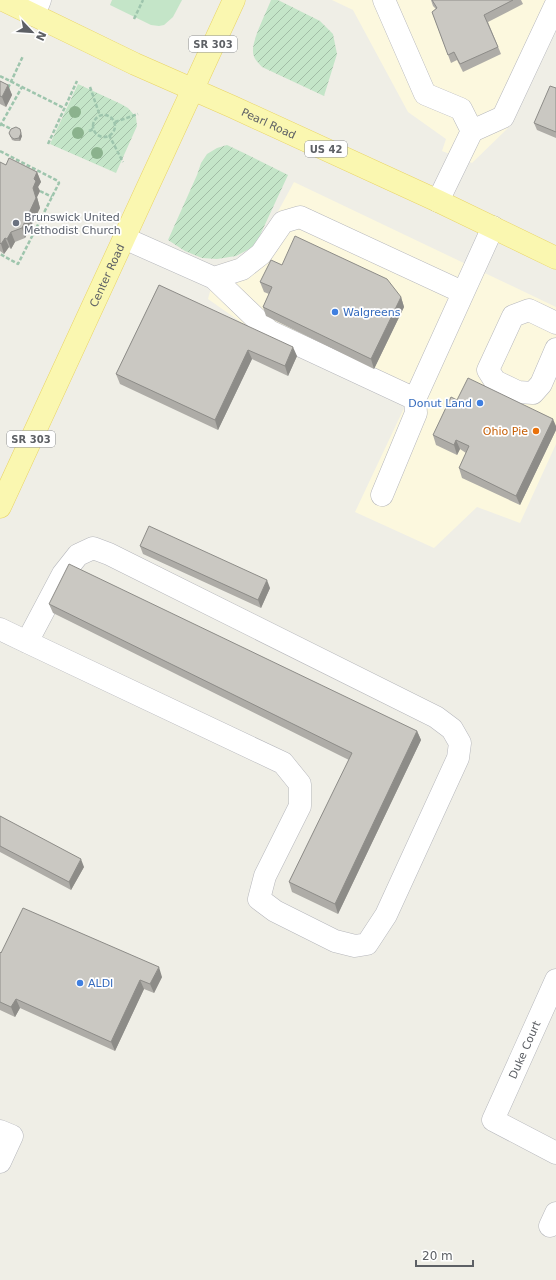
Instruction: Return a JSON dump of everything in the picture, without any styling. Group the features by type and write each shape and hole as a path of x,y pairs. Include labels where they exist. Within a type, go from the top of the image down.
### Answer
{"main road":[{"name":"Pearl Road","path":"3,0 37,7 135,64 193,88 438,201 556,258"},
{"name":"Center Road","path":"0,507 234,0"}],"street":[{"path":"384,0 425,94 461,109 472,131"},
{"path":"438,201 472,131 504,117 556,4"},
{"path":"214,278 242,269 262,254 283,222 300,217 462,292"},
{"path":"382,495 416,413 415,399 462,292 493,227"},
{"path":"124,238 214,278 269,331 415,399"},
{"path":"556,323 529,310 513,316 488,370 495,381 518,392 533,393 540,384 556,349"},
{"path":"0,629 27,642 283,763 300,784 300,806 265,876 259,899 275,911 335,941 355,946 367,944 386,915 458,758 460,743 452,729 436,717 110,554 94,548 78,555 63,574 27,642"},
{"name":"Duke Court","path":"556,980 493,1120 556,1153"},
{"path":"0,1162 6,1133"}],"path":[{"path":"134,19 143,0"},
{"path":"6,92 23,56"},
{"path":"0,76 64,108"},
{"path":"48,144 77,81"},
{"path":"14,130 1,125 22,87"},
{"path":"90,87 100,116"},
{"path":"115,122 138,114"},
{"path":"100,116 110,116 115,122 115,129 109,135 98,135 94,129 94,122 100,116"},
{"path":"89,131 94,129"},
{"path":"109,135 123,162"},
{"path":"0,151 58,181 52,197 18,264 0,254"},
{"path":"40,191 52,197"}],"shaded area":[{"path":"332,0 556,0 556,25 508,128 472,163 442,151 446,139 408,112 353,10"},
{"path":"294,182 556,307 556,444 520,523 477,507 434,548 355,512 405,406 252,330 208,299 217,265 256,252"}],"green space":[{"path":"112,0 182,0 173,17 164,25 159,26 151,25 110,5"},
{"path":"271,0 278,0 320,21 333,34 337,54 324,96 262,67 257,62 253,53 253,46"},
{"path":"78,84 121,104 128,108 136,117 137,126 116,173 50,144"},
{"path":"227,145 288,175 255,246 236,256 217,259 202,258 185,251 168,240 201,163 207,154 217,148"}],"building":[{"path":"432,0 513,0 484,15 498,47 460,64 454,52 448,55 432,12 437,8"},
{"path":"0,81 8,85 2,97 0,96"},
{"path":"550,86 556,88 556,132 534,123"},
{"path":"16,127 20,129 21,133 19,138 14,139 9,133 11,129"},
{"name":"Brunswick United Methodist Church","path":"9,158 37,172 34,179 36,181 33,188 36,198 22,228 11,232 7,239 5,238 1,244 0,162 6,165"},
{"name":"Walgreens","path":"295,236 387,279 401,297 371,359 263,307 272,287 260,282 271,260 282,265"},
{"path":"159,285 293,347 285,366 248,350 215,420 116,374"},
{"path":"468,378 553,419 516,496 459,468 469,446 456,440 454,445 433,435 451,397 457,400"},
{"path":"149,526 267,580 258,600 140,546"},
{"path":"69,564 417,731 335,904 289,882 352,753 49,604"},
{"path":"0,816 81,859 69,882 0,846"},
{"name":"ALDI","path":"23,908 159,967 150,984 140,980 111,1042 16,999 11,1007 0,1002 0,952 1,953"}],"place":[{"name":"Brunswick United Methodist Church","path":"16,223"},
{"name":"Walgreens","path":"335,312"},
{"name":"Donut Land","path":"480,403"},
{"name":"Ohio Pie","path":"536,431"},
{"name":"ALDI","path":"80,983"}]}
